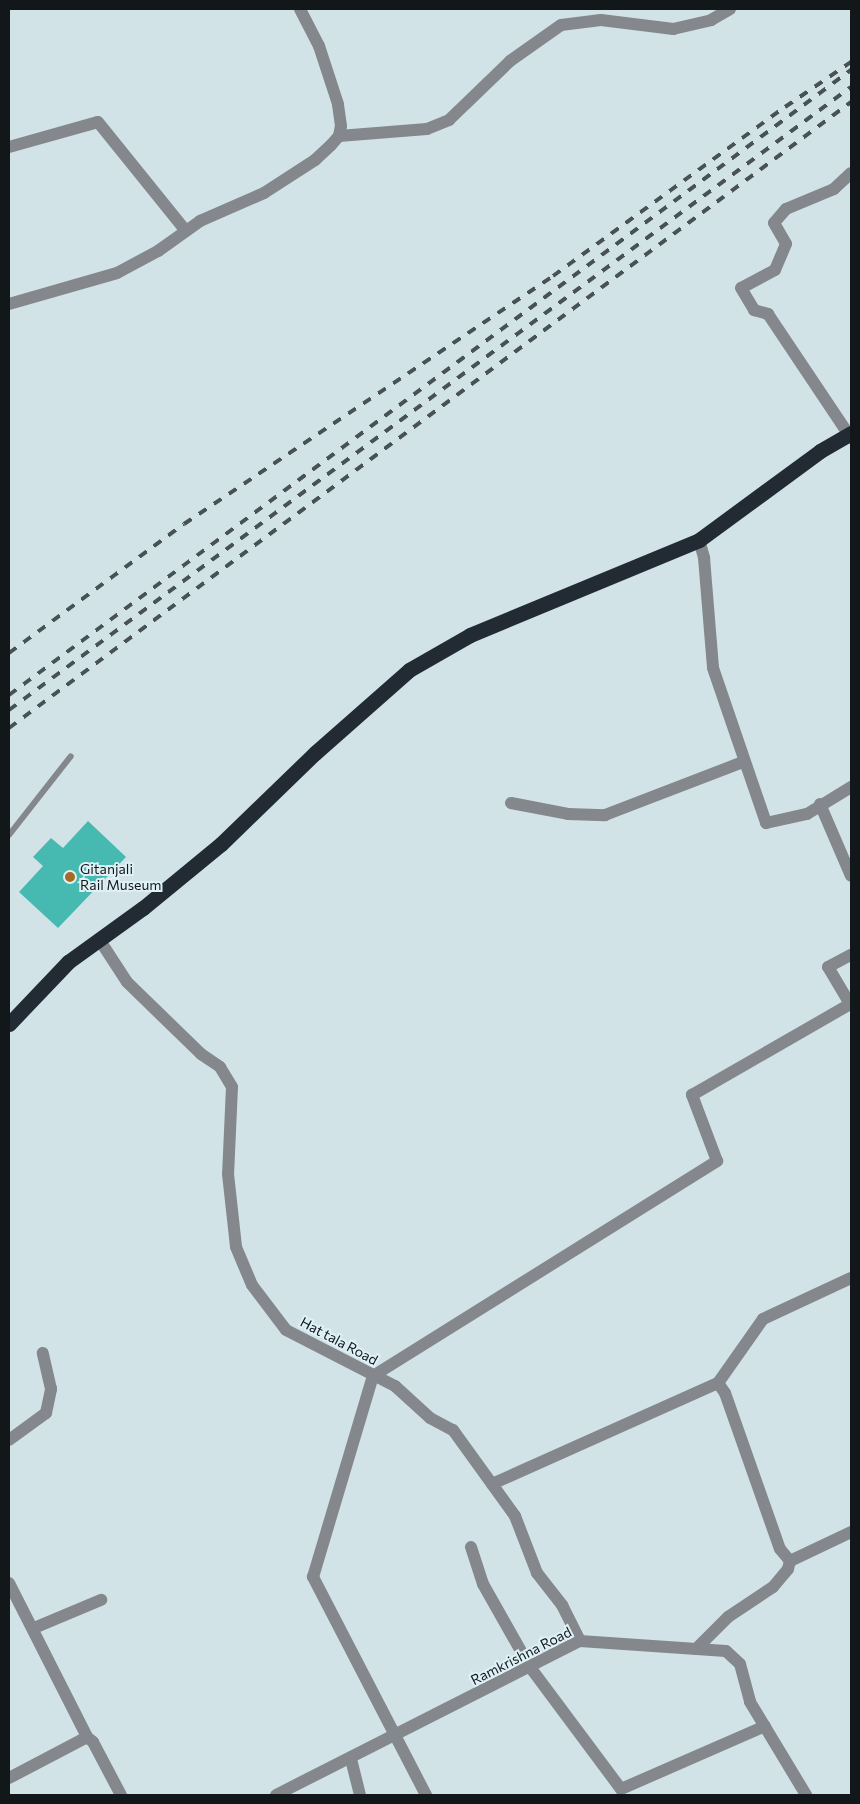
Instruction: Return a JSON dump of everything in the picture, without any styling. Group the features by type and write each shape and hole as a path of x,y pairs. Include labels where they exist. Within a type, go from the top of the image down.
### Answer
{"highway":[{"path":"9,1024 49,979 221,844 314,753 408,670 432,654 699,540 820,451 851,435"}],"street":[{"path":"339,136 427,130 449,120 510,61 560,25 601,20 673,29 711,20 730,9"},
{"path":"9,304 117,273 158,251 200,221 264,193 315,160 339,136 341,126 338,104 319,46 304,10"},
{"path":"9,147 98,122 186,230"},
{"path":"851,173 834,189 786,209 774,224 786,244 774,270 741,288 754,310 768,314 851,435"},
{"path":"699,540 704,558 713,668 743,762 766,823 807,814 851,787"},
{"path":"511,803 568,814 605,815 743,762"},
{"path":"821,805 851,876"},
{"name":"Hat tala Road","path":"99,940 127,982 201,1054 220,1067 232,1087 228,1174 236,1247 252,1285 286,1330 395,1386 430,1418 453,1430 515,1516 537,1573 562,1605 580,1641"},
{"path":"426,1795 313,1577 373,1376 717,1161 692,1095 850,1004 828,967 851,955"},
{"path":"492,1484 718,1383 763,1319 851,1278"},
{"path":"9,1440 46,1414 51,1389 43,1353"},
{"path":"718,1383 725,1393 780,1549 790,1561"},
{"path":"790,1561 851,1532"},
{"path":"471,1547 482,1584 530,1667 621,1789 765,1726"},
{"path":"696,1649 728,1617 773,1586 788,1569 790,1561"},
{"path":"9,1583 34,1628 86,1737 93,1742 121,1795"},
{"path":"34,1628 101,1600"},
{"name":"Ramkrishna Road","path":"276,1795 580,1641 726,1651 740,1664 750,1702 806,1795"},
{"path":"9,1778 86,1737"},
{"path":"350,1759 360,1795"}],"lane":[{"path":"9,835 71,756"}],"building":[{"path":"88,821 126,857 58,928 19,892 43,866 33,857 51,838 63,848"}],"railway":[{"path":"9,653 184,524 553,276 785,107 851,62"},
{"path":"9,695 851,70"},
{"path":"9,710 851,87"},
{"path":"9,728 851,102"}],"place":[{"name":"Gitanjali Rail Museum","path":"70,877"}]}
